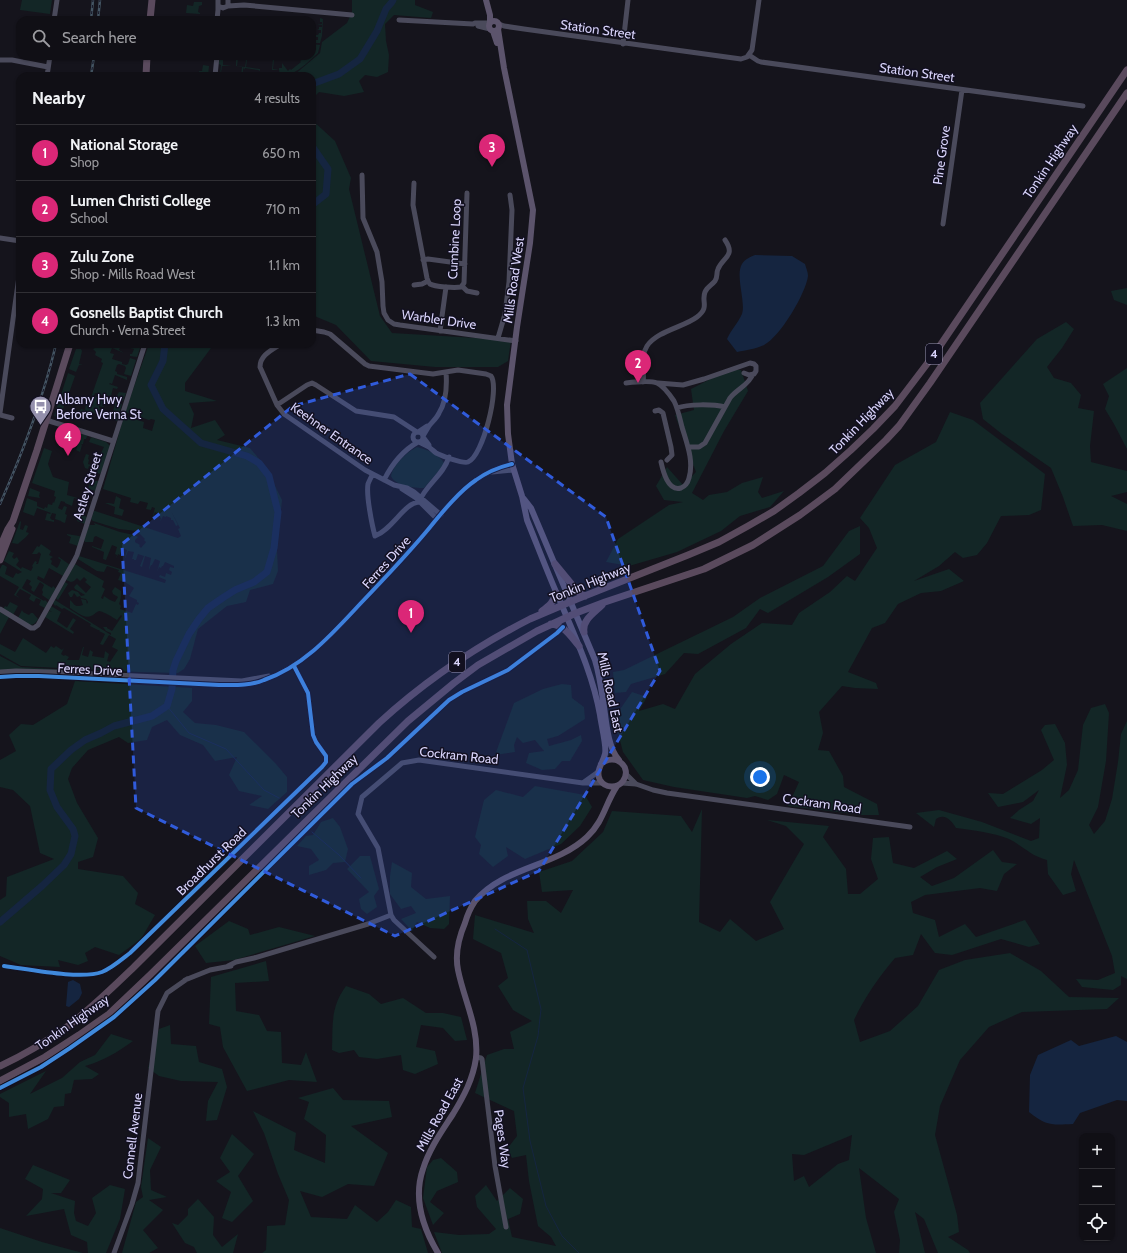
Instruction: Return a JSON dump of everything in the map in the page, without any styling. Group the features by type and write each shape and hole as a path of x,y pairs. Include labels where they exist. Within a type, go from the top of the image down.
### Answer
{"highway":[{"path":"146,16 148,0"},
{"path":"150,16 152,0"},
{"path":"141,72 142,60"},
{"path":"146,72 147,60"},
{"name":"Tonkin Highway","path":"0,1066 47,1040 68,1026 97,1002 363,739 397,707 429,681 472,651 530,619 713,544 768,515 825,473 873,429 895,406 933,356 1127,70"},
{"name":"Tonkin Highway","path":"0,1081 45,1057 109,1014 408,720 478,665 551,624 576,613 704,569 753,545 818,502 854,471 899,426 930,383 1127,93"},
{"path":"0,560 12,530 13,521 69,348"},
{"path":"0,547 13,521"},
{"path":"555,564 578,592 585,596"},
{"path":"530,619 551,604 555,599 556,593"},
{"path":"584,632 583,628 586,620 605,602"},
{"path":"551,624 563,627 579,646"}],"main road":[{"name":"Mills Road West","path":"486,0 494,26"},
{"name":"Mills Road West","path":"490,0 494,26 533,210 531,240 517,327 508,405 508,434 512,464 522,496 527,520 562,606"},
{"name":"Mills Road West","path":"522,496 531,508 571,602"},
{"name":"Mills Road East","path":"571,602 598,671 608,734 614,755 621,763"},
{"name":"Mills Road East","path":"562,606 579,646 597,697 606,753 601,764"},
{"path":"603,784 613,787 619,784 626,774 621,763 613,759 604,761 598,772 598,776 610,797"},
{"name":"Mills Road East","path":"438,1253 423,1224 419,1188 422,1170 429,1154 464,1096 470,1082 476,1057 476,1034 457,969 457,950 461,932 475,902 491,885 573,848 587,837 597,826 605,812 610,797 619,784"}],"street":[{"path":"55,16 57,0"},
{"path":"623,44 628,0"},
{"path":"749,55 752,49 759,0"},
{"path":"224,3 352,16"},
{"path":"217,16 218,10 224,3"},
{"path":"221,16 224,3"},
{"name":"Station Street","path":"399,20 473,24 475,26 504,26 623,44 741,59 749,55 761,62 1083,106"},
{"path":"0,60 12,60 48,67"},
{"path":"47,72 49,60"},
{"path":"212,72 214,60"},
{"path":"215,72 217,60"},
{"name":"Pine Grove","path":"943,224 962,90"},
{"name":"Warbler Drive","path":"362,175 363,218 376,252 382,282 384,313 388,320 394,324 516,341"},
{"name":"Cumbine Loop","path":"414,183 414,205 428,281 431,284 446,287 456,288 462,286"},
{"name":"Cumbine Loop","path":"462,286 465,264 467,192"},
{"path":"498,338 505,314 510,282 512,210 510,195"},
{"path":"0,238 16,240"},
{"path":"643,382 643,356 649,344 671,329 695,318 704,310 704,294 716,280 718,270 729,253 729,247 725,240"},
{"path":"423,260 428,259 465,264"},
{"name":"Cumbine Loop","path":"414,285 422,284 428,281"},
{"name":"Cumbine Loop","path":"462,286 467,291 477,293"},
{"path":"440,331 446,287"},
{"path":"12,418 0,414 16,297"},
{"path":"316,331 330,334 369,366 433,374 458,370 492,376 494,381 493,403 483,442 469,462 449,458 415,441 407,426"},
{"name":"Astley Street","path":"0,609 31,628 34,628 38,625 77,555 144,348"},
{"name":"Keehner Entrance","path":"275,348 263,357 260,362 260,367 277,405 284,414 290,420 372,475 402,488 420,499 439,517"},
{"path":"626,382 653,382 683,385 750,363 757,367 749,382 735,392 725,407 709,438 704,444 699,447 688,448"},
{"path":"384,480 394,463 407,448 414,434 428,426 437,416 446,390 446,372"},
{"path":"744,373 749,375 753,374"},
{"path":"277,405 312,383 356,411 394,417 407,426 422,433 429,447"},
{"path":"657,383 668,393 677,408 690,458 690,474 687,484 683,487 676,488 672,486 668,481 661,462"},
{"path":"677,408 683,406 709,405 725,407"},
{"path":"655,411 660,410 663,413 672,453 670,458 667,460"},
{"path":"46,420 113,441"},
{"path":"407,448 422,440 428,426"},
{"path":"372,475 368,485 368,491 372,526 375,536 385,531 411,504 420,499 424,491 443,471 449,458"},
{"name":"Ferres Drive","path":"0,678 16,676 219,683 274,676 294,666 312,652 350,616 469,486 489,472 512,464"},
{"path":"489,472 514,470"},
{"name":"Broadhurst Road","path":"4,966 84,975 101,972 116,965 322,767 326,762 326,756 313,735 308,694 294,666"},
{"name":"Ferres Drive","path":"0,672 52,672 137,679"},
{"name":"Cockram Road","path":"391,915 378,848 358,814 362,797 402,763 419,760 603,784"},
{"path":"583,782 598,772"},
{"name":"Cockram Road","path":"626,774 636,784"},
{"name":"Cockram Road","path":"619,784 636,784 667,793 910,827"},
{"path":"391,915 394,920 434,957"},
{"name":"Connell Avenue","path":"113,1252 132,1204 138,1182 158,1011 167,993 187,979 210,970 238,965 254,958 368,924 391,915"},
{"name":"Pages Way","path":"476,1057 482,1059 495,1166 506,1227"}],"highlighted area":[{"path":"410,374 606,517 660,671 539,871 395,936 136,808 122,544 293,406"}],"green space":[{"path":"22,0 52,0 50,14 20,10"},
{"path":"352,0 415,0 415,5 433,12 431,18 394,15 385,24 389,55 388,72 377,77 365,75 359,81 364,92 344,96 319,92 316,95 316,72 298,72 312,60 316,60 316,56 320,53 322,42 347,23 352,12"},
{"path":"194,2 202,2 202,5 199,6 198,12 200,14 186,13 187,5 193,6"},
{"path":"320,18 323,19 322,36 320,43 316,43 318,37 316,37 316,35 321,33 321,30 317,30 319,27 322,27 322,25 317,24 322,24 322,22 320,22"},
{"path":"316,44 320,45 316,55"},
{"path":"220,60 223,60 223,65 232,66 222,66 220,72 221,65 219,64"},
{"path":"236,60 238,60 237,66 245,67 247,60 246,67 260,69 260,71 245,68 244,70 243,67 243,72 241,72 242,67 236,66"},
{"path":"274,60 273,69 279,70 272,70"},
{"path":"302,60 310,60 294,72 280,72 279,68 282,68 282,63 288,71"},
{"path":"203,65 209,66 208,72 199,72 202,71"},
{"path":"316,124 335,141 351,178 349,189 380,316 392,333 511,340 508,361 498,367 435,367 371,361 336,325 316,317"},
{"path":"1127,288 1127,305 1114,300 1111,291"},
{"path":"1066,322 1074,329 1062,348 1047,367 1054,378 1071,383 1081,395 1078,408 1094,411 1090,446 1091,462 1127,471 1127,492 1111,496 1127,504 1127,531 1102,525 1073,526 1051,468 983,419 980,403 1037,339"},
{"path":"112,348 110,353 114,354 112,359 122,362 122,364 128,364 130,358 136,360 131,376 124,374 126,368 125,366 119,364 117,365 115,371 117,374 127,377 127,380 115,375 112,384 109,384 118,387 117,389 113,388 111,396 116,397 119,392 126,393 123,401 95,393 94,396 105,399 102,406 104,406 103,407 99,406 100,408 98,415 90,411 89,415 77,411 80,411 81,409 85,410 86,404 75,399 89,403 103,363 101,362 102,359 95,355 96,352 93,349"},
{"path":"112,348 120,348 119,350 124,353"},
{"path":"130,348 140,348 137,357 130,356 134,349"},
{"path":"148,348 211,348 185,383 185,391 217,401 189,403 194,414 191,428 215,420 225,435 217,440 250,448 265,466 282,500 277,550 278,571 273,584 250,590 246,602 227,606 198,629 190,659 184,669 178,673 21,666 0,654 0,644 15,652 23,638 46,653 51,646 54,648 56,646 62,650 64,648 61,654 69,657 67,660 79,660 84,647 82,655 88,657 90,650 93,652 92,656 104,658 105,651 109,654 107,661 110,662 118,650 112,647 116,639 109,635 103,645 100,644 105,634 90,626 91,624 64,608 62,609 56,605 55,606 53,603 55,600 111,635 111,633 106,631 103,627 107,627 112,631 122,616 121,615 117,620 106,613 99,611 88,617 70,608 70,600 78,606 83,605 81,599 86,600 87,604 88,602 86,599 81,598 80,596 77,597 74,593 72,597 70,597 68,593 72,590 78,592 81,596 85,595 75,589 74,587 77,584 86,593 91,587 85,582 87,580 84,577 80,581 77,578 71,582 66,580 75,564 104,581 102,587 105,589 101,598 103,599 104,596 115,602 118,597 113,594 112,591 115,587 121,591 119,604 121,606 120,609 132,613 136,604 138,605 139,603 137,600 129,596 134,588 125,582 118,580 121,573 118,572 119,570 107,566 104,572 97,571 78,559 79,556 165,583 166,580 159,577 160,575 165,577 166,573 171,575 172,572 169,570 170,567 174,568 174,566 165,562 161,568 159,567 157,572 160,561 155,559 149,570 151,558 145,556 142,567 140,566 144,556 138,554 133,564 134,559 132,559 134,552 128,551 124,561 127,550 122,548 120,555 118,554 116,559 117,555 115,554 117,547 112,545 106,560 103,559 104,552 92,547 101,549 104,540 96,536 94,537 93,542 85,542 84,540 89,525 95,525 94,523 138,537 135,542 140,545 139,546 141,548 146,542 137,531 119,529 93,521 91,519 94,511 178,538 181,536 178,529 180,528 171,511 178,525 176,526 171,518 166,516 163,516 160,522 160,515 155,512 151,522 155,508 152,507 151,510 146,509 148,503 140,501 138,504 130,502 131,498 103,489 124,416 144,422 143,428 152,431 155,420 149,420 125,412"},
{"path":"76,349 81,349 82,351 79,364 83,365 79,365 76,372 69,369"},
{"path":"1127,368 1127,449 1105,409 1109,396 1103,384"},
{"path":"728,370 741,370 748,391 724,431 692,493 703,500 709,495 727,492 742,483 763,477 758,492 762,498 784,491 770,507 740,516 721,531 677,552 629,566 606,562 618,539 669,505 683,502 664,500 656,486 667,467 683,485 696,472 675,415 694,410 691,389"},
{"path":"68,373 75,376 68,396 70,398 69,402 59,401"},
{"path":"116,401 122,404 117,421 110,418"},
{"path":"58,403 64,406 61,415 62,419 54,416"},
{"path":"950,412 973,420 1045,474 1041,510 1029,515 1001,516 987,543 977,555 963,558 955,552 939,566 914,581 949,569 964,581 941,591 921,593 898,604 885,623 872,628 848,672 876,683 878,689 842,686 819,712 823,733 818,750 829,751 843,776 844,787 877,804 879,815 862,815 788,806 799,782 784,775 777,794 768,800 755,796 747,798 674,787 643,780 623,752 614,718 632,692 647,697 639,711 663,704 675,709 695,674 731,644 762,623 792,625 799,613 830,592 847,576 855,581 877,548 869,528 860,518 895,465 936,442"},
{"path":"67,428 87,436 86,439 84,439 83,444 81,444 80,452 76,450 78,444 76,443 77,436 65,434"},
{"path":"91,437 106,442 110,446 100,474 95,472 96,468 89,466 88,469 85,468 83,462 86,454 89,455 88,464 94,466 97,454 100,455 104,447 89,442"},
{"path":"417,447 439,457 444,463 424,488 410,487 401,484 396,482 391,476 394,468 401,459"},
{"path":"44,448 52,451 48,464 53,477 69,482 67,495 81,499 74,498 72,506 61,501 58,508 62,510 64,506 67,507 65,523 55,519 56,514 52,513 50,518 54,520 54,522 45,520 47,513 51,513 37,508 34,516 23,512 27,498 37,502 37,506 44,509 45,507 47,508 48,504 52,505 53,502 54,503 56,497 54,496 55,491 32,483"},
{"path":"90,481 99,481 95,491 88,489"},
{"path":"30,488 40,492 40,498 28,496"},
{"path":"116,496 121,499 119,508 124,510 122,516 114,514 115,507 105,503 114,504"},
{"path":"77,514 87,517 85,524 77,521 79,515"},
{"path":"20,521 20,529 23,530 25,525 28,526 26,532 29,533 18,544 12,543"},
{"path":"860,526 860,554 828,577 768,613 760,609 746,628 698,654 684,653 665,674 631,684 626,692 615,693 613,672 624,670 733,617 760,598 823,566 849,531"},
{"path":"67,534 81,537 78,546 69,543 71,537"},
{"path":"41,544 51,551 49,555 53,557 50,559 52,561 51,564 57,568 61,560 58,558 59,557 70,565 63,576 49,568 44,579 38,576 37,579 52,588 53,586 56,589 49,600 42,595 44,585 40,582 34,592 31,590 32,587 29,584 31,581 27,579 22,588 44,601 45,600 48,603 45,608 39,605 41,600 36,598 34,602 29,599 31,595 20,589 16,595 20,598 14,595 19,587 0,576 0,569 2,565 7,567 5,574 13,578 16,573 18,574 22,572 4,561 9,551 14,553 12,557 14,559 17,557 19,561 16,565 21,569 22,567 31,571 35,561 37,562 36,564 38,564 41,554 39,552 37,554 32,554 37,546 39,547"},
{"path":"65,582 68,584 58,600 56,598"},
{"path":"10,602 18,606 13,615 3,609 5,606 7,607"},
{"path":"51,606 61,612 57,621 67,628 73,618 76,620 70,629 74,632 73,634 45,617 49,611 52,612 49,610"},
{"path":"22,610 29,615 33,613 38,619 36,622 31,625 18,618"},
{"path":"0,612 9,617 0,634"},
{"path":"0,656 21,667 152,675 0,670"},
{"path":"75,681 192,688 192,701 183,712 195,723 216,725 244,732 287,777 287,792 268,809 249,805 262,796 239,791 229,775 237,757 215,761 203,745 180,735 167,720 152,727 147,740 128,743 119,737 88,750 72,768 68,779 77,803 98,838 93,857 78,862 78,869 123,876 138,893 135,904 155,915 141,939 119,955 95,947 85,953 88,961 78,965 58,960 60,967 21,965 0,956 0,900 6,896 7,877 54,859 40,853 30,806 13,790 0,787 0,760 16,751 9,735 21,724 33,725 67,704"},
{"path":"562,684 571,685 572,698 584,707 585,719 558,736 547,739 549,746 571,740 581,735 582,741 570,761 562,761 555,769 542,770 526,763 529,753 544,751 535,740 523,743 517,737 514,745 515,752 495,755 514,703 543,689"},
{"path":"1105,704 1109,713 1106,761 1098,807 1089,825 1094,834 1105,821 1112,799 1121,734 1127,721 1127,979 1121,976 1121,985 1113,990 1082,987 1076,979 1098,980 1115,973 1112,956 1074,860 1071,874 1076,891 1063,895 1048,874 1047,860 1036,856 1009,839 983,832 956,828 948,818 945,817 939,817 936,819 934,827 916,813 939,810 982,822 1031,841 1039,838 1040,818 1031,824 1010,818 1033,801 1039,790 1023,802 998,807 988,793 1003,794 1042,770 1054,760 1041,730 1045,725 1055,724 1065,743 1067,765 1060,798 1069,790 1078,770 1083,725 1091,708"},
{"path":"535,786 585,795 592,807 580,826 561,844 525,859 506,847 508,856 493,867 479,854 481,845 475,837 484,800 496,790 523,797"},
{"path":"702,809 699,922 720,932 730,919 756,941 784,929 770,902 804,844 786,826 767,820 829,826 823,837 846,869 848,894 860,894 878,879 871,859 873,838 889,837 893,863 914,868 947,851 957,859 937,867 920,877 932,886 954,878 993,850 1002,862 1017,864 1004,874 997,891 980,888 925,895 911,902 913,913 935,920 939,937 965,924 976,937 1025,920 1040,944 1029,947 1001,939 952,955 935,953 921,934 913,955 895,958 877,980 863,1003 854,1020 860,1042 890,1031 918,1006 939,970 965,960 1010,953 1041,971 1069,997 1119,998 1107,1009 1022,1012 989,1027 960,1060 940,1106 935,1135 957,1215 959,1232 948,1237 968,1250 970,1253 938,1253 924,1219 915,1212 925,1253 899,1253 900,1240 894,1212 899,1199 859,1168 866,1218 876,1253 442,1253 434,1232 459,1235 489,1234 496,1229 477,1207 475,1196 486,1185 497,1201 510,1188 523,1199 520,1214 508,1219 512,1237 556,1246 551,1237 538,1226 529,1181 526,1155 512,1158 507,1149 517,1136 514,1111 475,1093 487,1055 504,1049 514,1049 510,1032 532,1021 513,1010 498,986 508,978 501,953 473,939 475,915 534,933 528,919 527,901 546,901 561,913 573,890 542,892 539,872 572,861 603,832 612,811 681,816 692,832","holes":["852,1135 849,1160 838,1164 809,1187 804,1176 794,1181 792,1154 804,1155"]},
{"path":"333,818 340,827 348,849 345,862 333,863 326,870 309,875 309,866 319,860 311,849 297,846 306,836 313,835 321,822"},
{"path":"360,856 370,856 379,889 374,896 377,907 367,914 361,909 359,899 369,892 347,869"},
{"path":"392,862 412,873 411,887 426,899 450,896 449,924 444,929 430,928 417,922 412,931 401,919 416,913 411,906 401,909 390,894"},
{"path":"229,921 248,929 250,935 279,927 315,936 234,960 206,963 195,946"},
{"path":"266,961 269,981 235,983 236,1011 259,1015 267,1031 281,1032 282,1063 301,1065 306,1052 317,1082 289,1080 247,1091 223,1047 220,1027 209,1024 211,977"},
{"path":"346,986 369,994 381,1004 403,998 426,1013 443,1013 461,1017 467,1040 455,1041 443,1028 421,1025 416,1047 435,1051 438,1064 415,1074 403,1070 401,1055 377,1059 359,1057 354,1050 339,1053 332,1050 333,1017 337,1002"},
{"path":"170,1025 171,1044 196,1046 199,1062 222,1069 227,1087 217,1120 206,1121 208,1101 218,1082 181,1081 159,1076 148,1068 159,1029"},
{"path":"111,1034 133,1041 110,1056 85,1066 99,1074 92,1079 74,1080 71,1093 65,1094 64,1106 54,1107 48,1119 28,1129 26,1114 9,1117 9,1103 0,1097 0,1094 46,1071 30,1094 62,1078 80,1062 95,1055"},
{"path":"333,1088 343,1100 389,1101 392,1117 351,1126 388,1153 374,1186 348,1184 322,1197 300,1191 311,1217 347,1219 355,1205 377,1222 388,1212 396,1200 411,1207 412,1227 421,1229 428,1253 262,1253 266,1250 267,1226 285,1225 289,1200 278,1174 264,1133 253,1111 296,1133 294,1150 325,1163 326,1135 304,1119 309,1102 298,1098"},
{"path":"232,1134 254,1154 238,1176 253,1201 232,1222 222,1218 231,1192 216,1181 230,1172 220,1158"},
{"path":"148,1138 161,1147 150,1170 151,1190 167,1197 149,1200 163,1210 143,1230 158,1248 149,1253 122,1253 136,1202 143,1197 141,1187"},
{"path":"441,1158 457,1172 458,1182 437,1191 430,1202 444,1213 433,1225 423,1198 427,1167 433,1160"},
{"path":"33,1165 70,1180 61,1193 51,1193 75,1201 74,1213 76,1221 88,1226 96,1213 92,1198 110,1185 125,1189 120,1219 106,1253 88,1253 87,1242 71,1235 64,1209 26,1216 42,1199 43,1189 25,1179"},
{"path":"198,1199 214,1217 213,1235 222,1247 238,1234 233,1253 197,1253 194,1247 185,1243 172,1223 178,1225 188,1215 188,1209"},
{"path":"0,1228 42,1242 83,1253 0,1253"}],"water":[{"path":"755,255 792,256 805,264 808,276 803,293 791,314 777,333 764,345 737,352 727,339 739,320 743,309 740,269 742,264 749,257"},
{"path":"73,980 80,984 82,993 79,999 69,1007 66,1006 68,982"},
{"path":"1116,1036 1127,1042 1127,1101 1117,1100 1080,1113 1073,1124 1050,1124 1040,1120 1029,1112 1030,1075 1038,1055 1071,1040 1079,1046"}],"waterway":[{"path":"316,83 339,74 360,59 377,31 386,9 393,0"},
{"path":"316,152 328,169 326,194 316,202"},
{"path":"0,922 64,865 71,854 75,836 73,829 57,807 50,790 51,769 71,750 85,740 114,726 152,716 167,706 172,689 173,670 176,661 189,634 199,619 208,608 235,590 254,582 267,572 274,548 278,512 269,476 259,463 247,456 201,443 163,409 151,385 163,361 165,348"},
{"path":"167,706 189,733 226,749 264,790 279,798"},
{"path":"312,832 339,855 361,878"},
{"path":"495,929 527,950 541,1009 538,1036 523,1088 530,1141 546,1206 562,1236 579,1253"}],"railway":[{"path":"91,16 93,0"},
{"path":"98,16 100,0"},
{"path":"92,72 93,60"},
{"path":"0,504 32,425 55,348"}],"cycle path":[{"path":"0,677 39,676 219,685 248,684 264,680 278,674 305,658 328,638 469,485 498,468 512,464"},
{"path":"0,1088 41,1067 114,1017 155,980 352,784 387,758 449,700 462,692 508,670 563,627"},
{"path":"4,966 81,975 102,972 116,964 130,953 322,767 326,762 326,756 313,735 308,693 294,666"}],"place":[{"name":"Zulu Zone","path":"492,167"},
{"name":"Lumen Christi College","path":"638,383"},
{"name":"Albany Hwy Before Verna St","path":"40,426"},
{"name":"Gosnells Baptist Church","path":"68,456"},
{"name":"National Storage","path":"411,633"}]}
